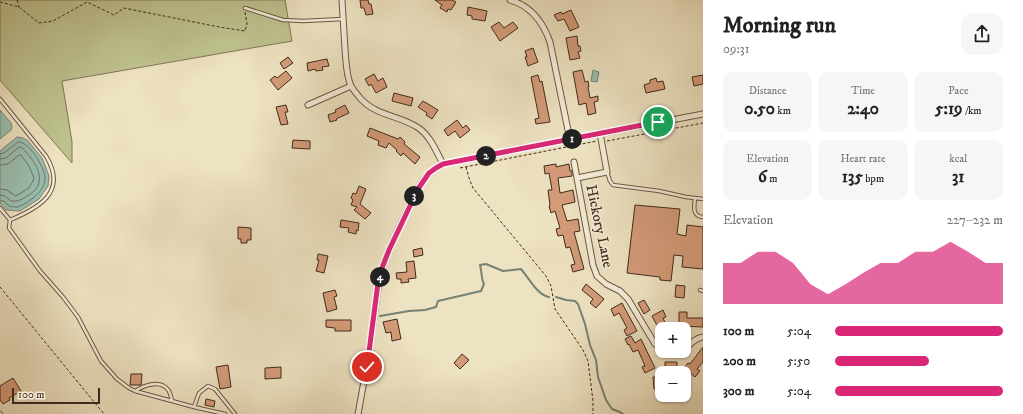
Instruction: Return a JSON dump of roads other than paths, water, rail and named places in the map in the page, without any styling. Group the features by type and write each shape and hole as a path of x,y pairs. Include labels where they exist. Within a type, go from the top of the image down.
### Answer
{"street":[{"path":"342,0 347,74 351,86 356,94 370,107 417,127 430,141 443,164"},
{"path":"510,0 518,1 537,17 547,32 570,140"},
{"path":"308,105 351,86"},
{"path":"358,414 378,283 382,268 418,189 429,173 443,164 703,114"},
{"name":"Hickory Lane","path":"577,178 607,172 600,134"},
{"name":"Hickory Lane","path":"574,162 593,265 597,276 606,284 620,291 628,299 655,344"},
{"name":"Hickory Lane","path":"691,344 700,337 703,337"}],"lane":[{"path":"245,8 283,20 303,21 343,19"},
{"path":"0,99 46,156 53,170 54,178 52,189 47,198 38,206 10,220"},
{"path":"607,172 613,185 659,191 703,200"},
{"path":"695,198 694,211 696,215 703,217"},
{"path":"0,208 10,220 9,228 40,271 78,317 101,360 118,379 129,388 135,390 194,407 225,414"},
{"path":"135,390 142,386 152,384 163,386 169,391 173,401"},
{"path":"194,407 199,393 208,386 215,389 235,414"}],"water":[{"path":"593,70 599,72 597,82 591,81"},
{"path":"0,110 11,123 12,127 11,130 0,139"},
{"path":"17,137 28,141 42,158 49,176 48,186 39,199 20,211 6,210 0,203 0,151"}],"waterway":[{"path":"380,316 425,310 436,307 438,301 481,291 484,284 480,265 486,264 503,271 521,269 537,290 549,297"},
{"path":"556,297 575,301 578,304 596,360 598,377 606,400 612,409 623,414"}]}
